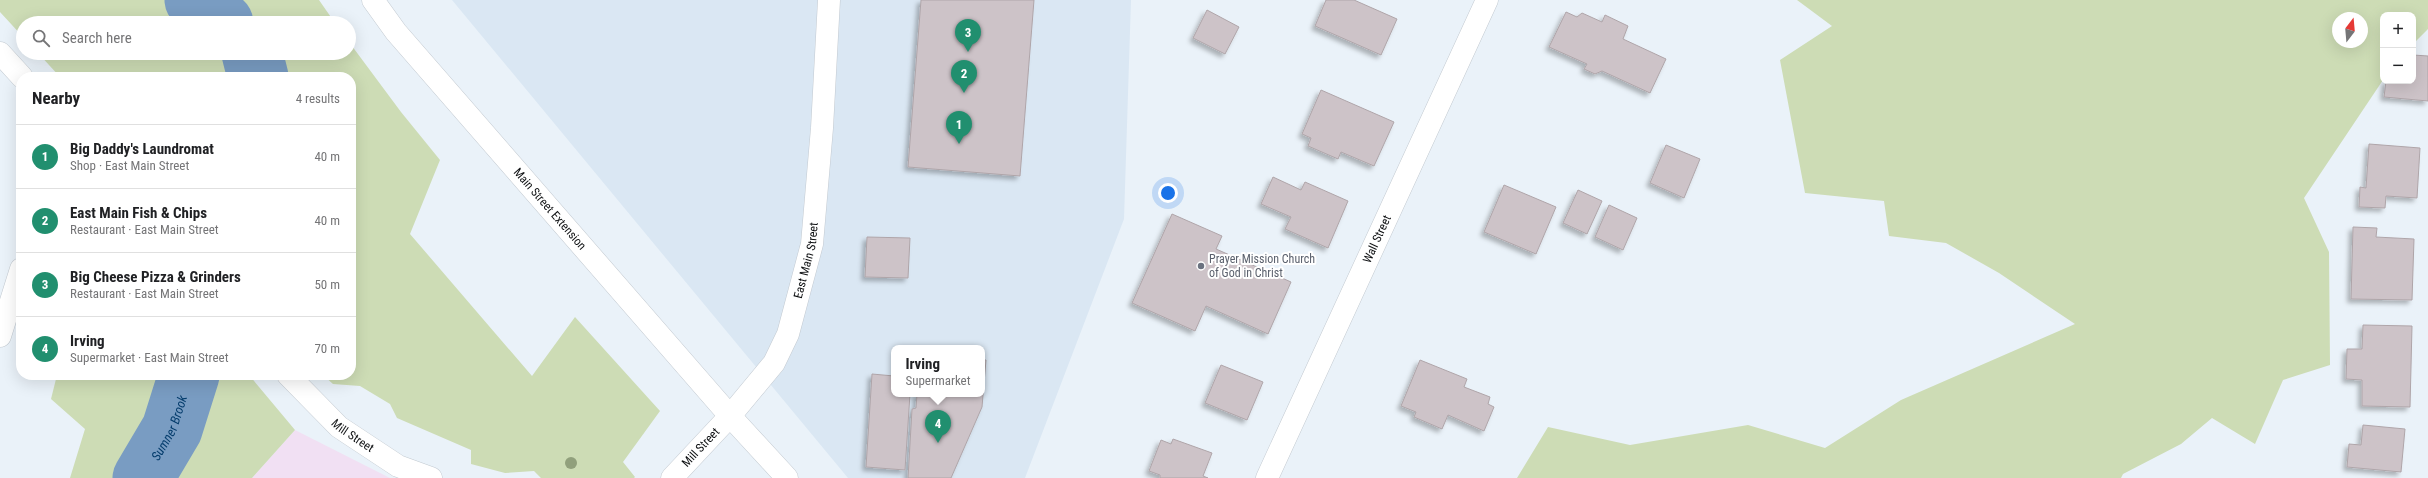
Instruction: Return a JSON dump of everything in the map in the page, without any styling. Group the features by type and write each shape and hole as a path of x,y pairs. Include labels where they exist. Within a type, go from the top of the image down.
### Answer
{"main road":[{"name":"Main Street Extension","path":"373,0 396,32 730,416"},
{"name":"East Main Street","path":"730,416 777,358 788,334 810,251 822,135 829,0"},
{"name":"Wall Street","path":"1267,478 1487,0"},
{"path":"0,53 17,72"},
{"path":"0,336 16,285"},
{"name":"Mill Street","path":"293,380 339,427 398,466 431,478"},
{"name":"Mill Street","path":"672,478 730,416"},
{"path":"730,416 787,478"}],"shaded area":[{"path":"452,0 1131,0 1124,219 1025,478 848,478"},
{"path":"295,430 388,477 390,478 252,478"}],"green space":[{"path":"0,0 319,0 330,16 16,16 16,29 0,12"},
{"path":"1797,0 2428,0 2428,29 2416,41 2416,12 2380,12 2380,84 2304,198 2329,252 2330,365 2283,380 2255,444 2212,418 2181,444 2123,474 2121,478 1517,478 1548,427 1630,445 1748,425 1825,448 1901,400 2075,324 1999,273 1946,243 1889,236 1884,201 1805,193 1780,60 1832,26"},
{"path":"356,51 401,112 440,160 410,234 532,376 575,317 660,411 623,462 635,477 541,478 534,471 505,473 471,464 471,450 397,418 390,404 360,386 333,384 329,380 356,380 356,72 55,72 44,60 356,60"},
{"path":"56,380 253,380 295,430 252,478 70,478 85,429 51,399"}],"building":[{"path":"921,0 1034,0 1020,176 908,167"},
{"path":"1326,0 1354,0 1397,19 1381,55 1315,26"},
{"path":"1207,10 1239,27 1225,54 1193,38"},
{"path":"1566,12 1577,17 1582,13 1602,22 1605,15 1628,26 1623,39 1666,59 1650,93 1602,71 1595,74 1584,69 1587,64 1549,47"},
{"path":"2416,55 2428,56 2428,101 2384,97 2386,84 2416,84"},
{"path":"1321,90 1394,122 1374,166 1341,152 1338,159 1308,146 1311,138 1302,134"},
{"path":"2369,144 2420,148 2417,198 2386,196 2385,208 2359,207 2360,187 2366,188"},
{"path":"1666,145 1700,159 1684,198 1650,183"},
{"path":"1273,177 1301,190 1305,182 1348,201 1328,248 1285,229 1291,217 1261,204"},
{"path":"1504,185 1556,207 1536,254 1484,232"},
{"path":"1578,190 1602,201 1587,234 1563,223"},
{"path":"1609,205 1637,218 1623,250 1595,237"},
{"name":"Prayer Mission Church of God in Christ","path":"1172,214 1222,236 1216,249 1291,282 1268,334 1206,306 1195,331 1132,303"},
{"path":"2353,227 2377,228 2376,237 2414,239 2412,300 2351,299"},
{"path":"867,237 910,238 908,278 865,277"},
{"path":"2363,325 2412,326 2410,407 2362,406 2362,380 2346,379 2347,349 2362,349"},
{"path":"1420,360 1467,379 1464,387 1490,397 1488,404 1494,407 1484,431 1448,415 1442,429 1414,417 1416,412 1401,406"},
{"path":"1221,365 1263,382 1247,420 1205,403"},
{"path":"872,374 891,376 891,397 910,397 905,470 866,467"},
{"path":"917,397 983,397 982,407 951,478 908,478 912,409 916,408"},
{"path":"2363,425 2405,429 2401,472 2347,467 2349,444 2361,445"},
{"path":"1173,439 1212,453 1203,476 1208,478 1160,478 1160,475 1149,471 1161,440 1171,444"}],"waterway":[{"name":"Sumner Brook","path":"195,0 214,16"},
{"name":"Sumner Brook","path":"254,60 257,72"},
{"name":"Sumner Brook","path":"143,478 172,429 187,380"}],"place":[{"name":"Big Cheese Pizza & Grinders","path":"968,52"},
{"name":"East Main Fish & Chips","path":"964,93"},
{"name":"Big Daddy's Laundromat","path":"959,144"},
{"name":"Prayer Mission Church of God in Christ","path":"1201,266"},
{"name":"Irving","path":"938,443"}]}
